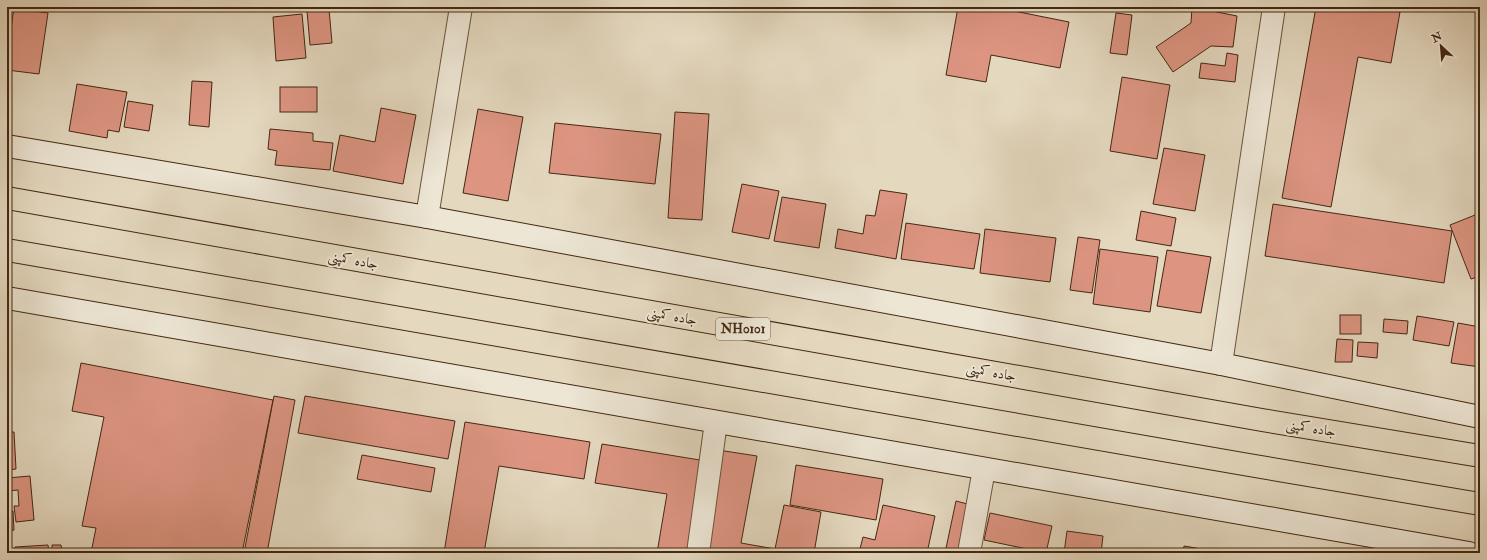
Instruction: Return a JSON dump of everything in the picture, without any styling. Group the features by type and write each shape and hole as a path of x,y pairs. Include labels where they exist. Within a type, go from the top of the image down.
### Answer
{"highway":[{"name":"جاده کمپنی","path":"7,198 1254,419 1480,456"},
{"path":"7,250 1233,463 1480,504"}],"street":[{"path":"427,217 461,7"},
{"path":"1221,364 1274,7"},
{"path":"7,146 427,217 1221,364 1480,417"},
{"path":"7,298 1469,553"},
{"path":"698,553 716,422"},
{"path":"969,553 984,469"}],"building":[{"path":"7,7 11,7 7,20"},
{"path":"958,7 994,7 1069,22 1060,68 991,55 986,82 946,75"},
{"path":"1192,7 1237,16 1233,47 1211,46 1173,72 1156,47 1191,23"},
{"path":"1316,7 1374,7 1400,12 1391,63 1358,57 1331,207 1282,198"},
{"path":"14,8 48,13 39,74 7,70 7,55"},
{"path":"329,9 332,43 310,45 307,11"},
{"path":"1116,13 1132,15 1127,55 1110,53"},
{"path":"302,14 306,58 276,61 273,17"},
{"path":"1227,53 1238,55 1235,82 1199,78 1201,63 1225,66"},
{"path":"1122,77 1170,85 1157,159 1110,151"},
{"path":"192,81 212,82 209,127 189,125"},
{"path":"77,84 127,92 119,132 108,130 107,138 69,131"},
{"path":"280,87 317,87 317,112 280,112"},
{"path":"128,101 153,105 149,131 124,127"},
{"path":"381,108 416,115 403,184 333,171 340,135 375,142"},
{"path":"478,109 523,117 508,201 463,193"},
{"path":"675,112 709,114 702,220 668,218"},
{"path":"555,123 661,134 655,184 549,173"},
{"path":"270,129 313,133 313,141 333,143 330,170 275,165 277,151 268,149"},
{"path":"1164,148 1205,155 1195,211 1153,204"},
{"path":"742,184 779,191 769,239 732,232"},
{"path":"880,190 907,194 896,259 835,248 838,229 863,234 866,215 875,216"},
{"path":"782,197 826,204 819,248 774,241"},
{"path":"1273,204 1452,231 1444,283 1265,256"},
{"path":"1141,211 1176,218 1171,246 1136,240"},
{"path":"1480,213 1480,276 1471,279 1450,225"},
{"path":"906,223 980,234 974,269 901,259"},
{"path":"985,229 1056,238 1050,282 980,273"},
{"path":"1078,237 1100,240 1092,293 1070,290"},
{"path":"1100,249 1158,257 1150,312 1093,304"},
{"path":"1167,250 1211,257 1201,313 1157,306"},
{"path":"1340,315 1361,315 1361,334 1340,334"},
{"path":"1417,316 1454,322 1449,346 1413,340"},
{"path":"1384,319 1408,321 1407,334 1383,332"},
{"path":"1458,323 1480,327 1480,367 1451,363"},
{"path":"1337,339 1353,340 1352,362 1335,362"},
{"path":"1358,342 1378,343 1377,358 1357,356"},
{"path":"81,363 273,400 242,553 91,553 96,528 82,526 104,417 72,411"},
{"path":"274,396 295,400 267,553 244,553"},
{"path":"305,396 455,421 448,459 298,433"},
{"path":"465,422 590,442 584,479 499,466 484,553 444,553"},
{"path":"7,432 14,432 16,469 7,470"},
{"path":"602,444 706,461 691,553 657,553 667,494 595,483"},
{"path":"718,450 757,456 741,543 775,549 784,505 821,512 814,553 700,553"},
{"path":"362,455 435,468 431,492 357,479"},
{"path":"796,465 883,479 876,520 790,505"},
{"path":"30,476 34,520 16,522 14,506 19,506 18,490 7,491 7,478"},
{"path":"956,501 975,506 964,553 945,553"},
{"path":"883,505 935,516 927,553 859,553 863,537 875,540"},
{"path":"7,511 13,511 14,530 7,531"},
{"path":"990,513 1052,526 1046,553 984,540"},
{"path":"1067,531 1103,536 1101,553 1064,553"},
{"path":"48,545 49,553 15,553 15,547"},
{"path":"52,545 61,545 62,553 52,553"},
{"path":"1184,546 1225,553 1183,553"}]}
